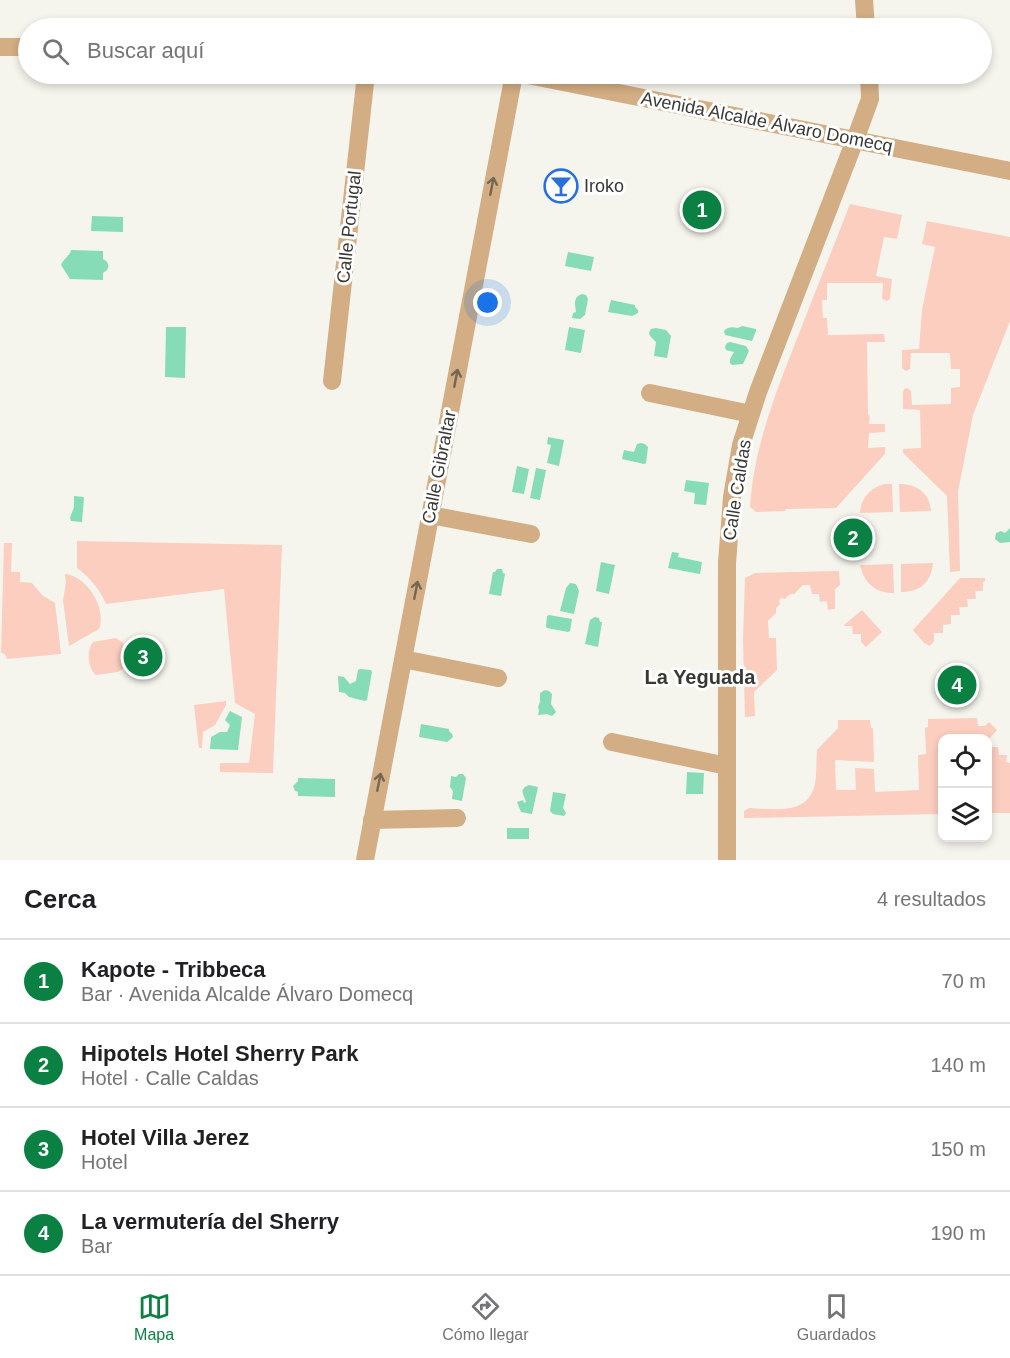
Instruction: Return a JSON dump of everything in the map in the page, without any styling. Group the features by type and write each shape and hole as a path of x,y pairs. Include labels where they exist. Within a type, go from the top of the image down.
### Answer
{"street":[{"path":"864,0 865,18"},
{"path":"0,47 18,47"},
{"name":"Calle Portugal","path":"332,381 365,84"},
{"name":"Calle Gibraltar","path":"365,860 512,84"},
{"name":"Avenida Alcalde Álvaro Domecq","path":"573,84 1010,171"},
{"name":"Calle Caldas","path":"727,860 728,544 732,497 741,445 758,392 870,99 869,84"},
{"path":"650,393 751,414"},
{"path":"430,515 531,534"},
{"path":"403,659 498,678"},
{"path":"612,742 727,766"},
{"path":"372,820 456,818"}],"shaded area":[{"path":"850,204 902,215 897,239 884,237 876,276 892,279 890,299 887,301 882,299 883,283 827,283 827,300 822,300 823,318 827,318 828,335 884,334 885,342 867,342 869,424 885,424 885,432 869,433 868,448 885,447 885,454 836,508 756,512 750,507 752,484 767,420"},
{"path":"92,216 123,217 123,232 91,231"},
{"path":"927,221 1010,237 1010,321 973,415 958,492 960,571 950,572 947,496 903,453 903,449 921,448 920,410 903,409 904,389 911,391 912,405 951,404 951,388 960,387 960,369 951,369 950,353 911,353 910,369 906,371 902,368 902,350 919,349 922,310 935,247 922,244"},
{"path":"71,250 103,251 103,259 108,265 107,270 103,273 103,280 70,279 61,265"},
{"path":"568,252 594,257 591,271 565,266"},
{"path":"582,294 588,299 585,315 580,319 572,318 573,313 576,312 576,299"},
{"path":"611,300 635,305 638,313 632,316 608,312"},
{"path":"742,326 756,329 752,341 725,335 724,331 727,328"},
{"path":"166,327 186,327 185,378 165,377"},
{"path":"569,327 585,330 581,353 565,350"},
{"path":"651,329 666,330 671,336 667,358 654,356 656,342 649,333"},
{"path":"730,342 746,346 749,351 743,364 732,365 730,363 734,352 726,350 725,347"},
{"path":"548,437 564,440 559,466 547,463 551,445 547,444"},
{"path":"641,443 648,447 646,463 622,459 624,450 634,452 637,444"},
{"path":"517,466 529,469 524,494 512,492"},
{"path":"536,468 546,470 540,500 530,498"},
{"path":"686,480 709,483 706,505 694,504 695,493 684,491"},
{"path":"884,484 892,484 893,512 860,513 867,494"},
{"path":"899,484 906,484 921,491 928,499 931,511 900,512"},
{"path":"74,496 84,497 82,522 71,521 70,518 74,507"},
{"path":"1010,528 1010,542 1000,543 995,539 996,533 1001,531 1005,533"},
{"path":"77,541 282,545 273,773 220,772 220,763 249,763 255,714 235,703 224,589 106,604 94,584 77,568"},
{"path":"4,543 12,543 11,572 20,572 20,582 32,583 42,595 55,603 61,654 7,659 5,654 1,653"},
{"path":"672,552 679,553 678,557 702,562 700,574 668,568"},
{"path":"601,562 615,565 609,594 596,591"},
{"path":"933,563 930,576 923,585 908,592 901,592 901,564"},
{"path":"893,564 894,593 887,593 871,586 864,577 860,565"},
{"path":"502,569 505,574 501,596 489,594 493,572"},
{"path":"839,571 840,585 835,589 835,609 828,610 827,601 820,602 819,594 812,594 810,585 803,585 794,594 779,600 780,604 776,608 776,613 768,621 769,638 776,638 777,670 754,692 755,716 745,717 743,640 745,578 755,573"},
{"path":"65,574 81,580 88,587 98,603 101,621 99,629 69,646 63,600"},
{"path":"960,578 985,578 983,591 975,591 976,599 967,599 968,607 959,607 960,615 951,615 951,624 943,625 943,633 934,633 934,641 930,646 924,643 913,630"},
{"path":"570,583 576,584 579,591 574,614 560,611 566,588"},
{"path":"862,610 882,632 866,647 861,642 861,634 853,634 852,626 844,626"},
{"path":"547,616 572,619 570,631 547,628"},
{"path":"595,617 602,622 598,647 585,644 590,620"},
{"path":"116,638 123,643 124,668 118,672 96,675 90,664 89,655 93,642"},
{"path":"360,669 372,672 365,701 339,692 338,676 344,677 350,684 356,681"},
{"path":"545,690 552,694 551,704 556,712 552,716 538,715 540,693"},
{"path":"226,701 215,725 203,732 202,748 199,748 194,705"},
{"path":"230,711 242,717 238,750 210,749 211,737 220,732 227,732 230,725 225,720"},
{"path":"977,718 978,726 985,726 989,722 997,730 992,736 938,734 938,814 744,818 744,811 749,808 788,808 805,801 815,784 817,750 838,728 838,720 870,720 871,728 873,728 874,762 835,760 836,790 856,790 855,768 874,769 875,792 919,790 918,755 926,754 925,728 928,727 928,719"},
{"path":"421,724 449,729 453,737 447,742 419,737"},
{"path":"992,747 998,747 999,755 1007,755 1006,762 1010,763 1010,813 992,813"},
{"path":"687,772 704,773 703,794 686,794"},
{"path":"463,774 466,778 462,801 452,799 453,791 450,787 451,776 456,777"},
{"path":"298,778 335,779 335,797 298,796 293,786"},
{"path":"529,785 538,787 532,814 521,812 517,802 523,800 524,803 526,802 523,789"},
{"path":"553,792 566,794 564,816 553,814 550,811"},
{"path":"507,828 529,828 529,839 507,839"}],"place":[{"name":"Iroko","path":"561,186"},
{"name":"Kapote - Tribbeca","path":"702,210"},
{"name":"Hipotels Hotel Sherry Park","path":"853,538"},
{"name":"Hotel Villa Jerez","path":"143,657"},
{"name":"La vermutería del Sherry","path":"957,685"}],"district":[{"name":"La Yeguada","path":"700,677"}]}
